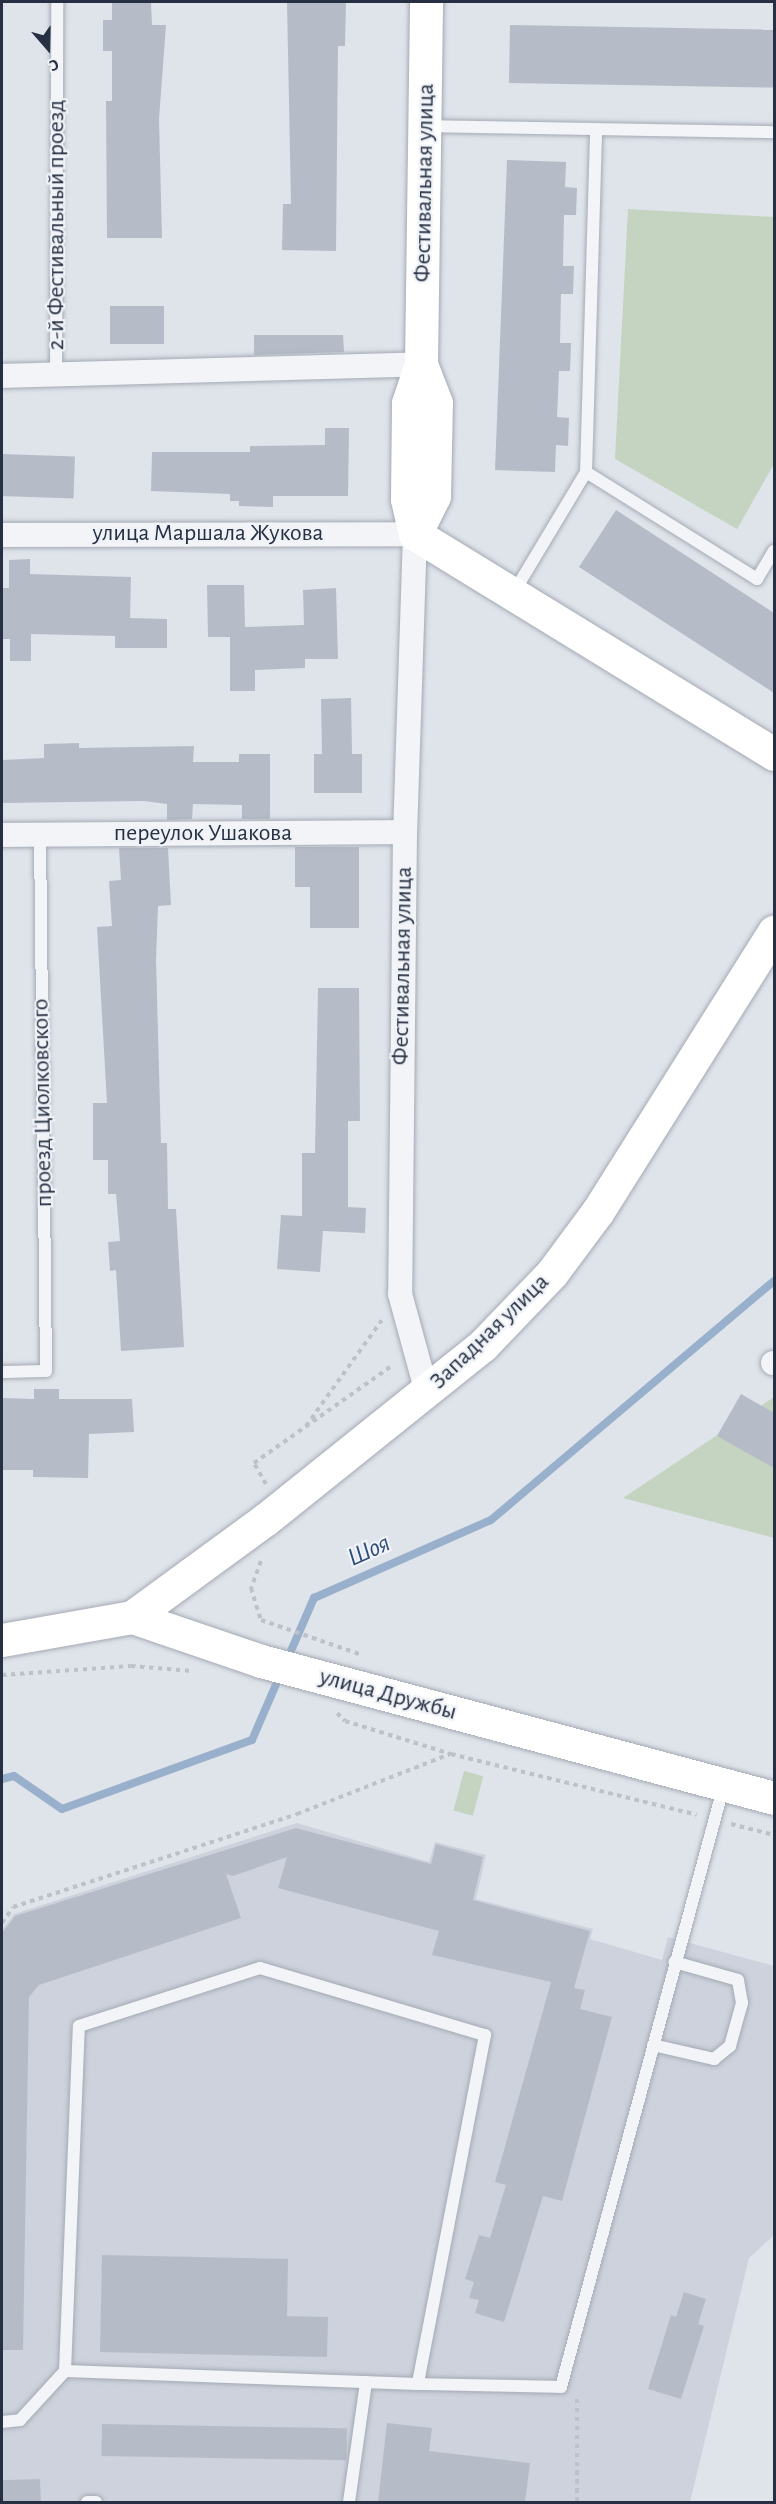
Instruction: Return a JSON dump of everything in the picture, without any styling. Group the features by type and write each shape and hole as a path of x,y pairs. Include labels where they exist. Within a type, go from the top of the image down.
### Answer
{"main road":[{"name":"Фестивальная улица","path":"415,534 434,496 436,403 421,364 426,2"},
{"path":"415,534 514,592 774,754"},
{"name":"Западная улица","path":"132,1617 427,1393 489,1339 552,1273 598,1211 774,932"},
{"name":"улица Дружбы","path":"2,1640 132,1617 261,1661 325,1691 724,1784 774,1798"}],"street":[{"path":"2,376 421,364"},
{"name":"улица Маршала Жукова","path":"2,535 415,534"},
{"name":"Фестивальная улица","path":"415,534 405,832 400,1294 404,1322 427,1393"},
{"name":"переулок Ушакова","path":"2,835 405,832"}],"lane":[{"name":"2-й Фестивальный проезд","path":"56,376 57,2"},
{"path":"426,126 774,132"},
{"path":"514,592 586,472 596,129"},
{"path":"586,472 757,579 774,551"},
{"name":"проезд Циолковского","path":"2,1372 46,1371 40,835"},
{"path":"65,2371 561,2387 724,1784"},
{"path":"653,2045 714,2059 730,2046 742,2003 738,1980 675,1962"},
{"path":"2,2422 20,2420 65,2371 79,2026 260,1968 484,2034 418,2384"},
{"path":"349,2502 366,2382"},
{"path":"87,2502 96,2502"}],"path":[{"path":"303,1429 400,1294"},
{"path":"279,1627 329,1644"},
{"path":"2,1675 131,1666 199,1671"},
{"path":"325,1691 345,1721 451,1754 774,1835"},
{"path":"2,1923 13,1907 297,1814 451,1754"},
{"path":"577,2502 578,2391"}],"shaded area":[{"path":"297,1823 429,1862 435,1842 486,1855 476,1899 593,1929 590,1939 662,1960 668,1937 774,1966 774,2235 749,2258 690,2502 2,2502 2,1930 14,1914"}],"green space":[{"path":"628,209 774,217 774,464 737,529 615,459"},
{"path":"774,1397 774,1538 623,1498"},
{"path":"464,1771 483,1776 473,1816 453,1811"}],"building":[{"path":"112,2 151,2 152,25 166,25 159,119 162,238 107,238 106,101 112,101 112,51 103,51 103,20 112,20"},
{"path":"287,2 346,2 345,46 338,46 336,251 282,250 283,204 291,204"},
{"path":"510,25 774,30 773,88 509,83"},
{"path":"507,160 566,162 565,187 577,188 576,215 564,215 563,266 574,266 573,294 561,294 560,343 571,343 570,371 559,371 557,417 569,418 568,446 556,445 555,472 495,470"},
{"path":"110,306 164,306 164,344 110,344"},
{"path":"254,335 343,335 344,352 254,355"},
{"path":"325,428 349,428 348,496 273,496 273,507 239,506 239,501 230,501 230,494 151,491 152,452 250,452 250,446 325,445"},
{"path":"2,454 75,457 73,499 2,496"},
{"path":"616,510 774,613 774,693 579,567"},
{"path":"30,559 30,574 131,577 130,618 167,619 167,648 115,648 115,636 31,634 31,661 10,661 10,639 2,639 2,588 9,588 9,560"},
{"path":"207,585 244,585 245,627 304,625 303,590 336,588 338,659 305,659 305,668 255,670 255,691 230,691 230,637 208,637"},
{"path":"351,698 352,754 362,754 362,793 314,793 314,754 322,754 321,699"},
{"path":"79,743 79,748 194,746 193,762 239,762 239,754 270,754 270,819 242,819 242,805 193,804 192,819 167,820 167,804 144,801 2,803 2,760 44,758 44,744"},
{"path":"295,847 359,847 359,928 310,928 310,887 295,887"},
{"path":"119,848 168,848 171,905 158,906 156,960 161,1143 167,1143 168,1209 176,1209 184,1347 121,1351 116,1270 110,1271 108,1242 120,1241 116,1194 108,1194 108,1160 93,1160 93,1103 107,1103 97,927 112,926 109,881 121,880"},
{"path":"318,988 359,988 360,1121 348,1121 348,1207 366,1208 365,1233 323,1231 320,1272 277,1269 281,1215 302,1216 302,1153 315,1153"},
{"path":"34,1389 59,1389 59,1399 132,1399 134,1432 89,1434 88,1478 33,1477 33,1470 2,1470 2,1398 34,1399"},
{"path":"741,1394 774,1413 774,1468 717,1436"},
{"path":"296,1828 431,1864 436,1844 483,1857 473,1900 590,1931 574,1988 585,1990 580,2009 612,2017 562,2201 543,2196 504,2322 475,2313 479,2300 469,2298 474,2282 465,2279 479,2235 490,2238 506,2185 495,2182 551,1982 432,1955 439,1931 278,1888 287,1857 233,1876 226,1874 241,1918 39,1985 29,1997 23,2350 2,2350 2,1933 15,1916"},
{"path":"102,2255 288,2259 287,2316 328,2317 327,2357 100,2352"},
{"path":"684,2292 706,2299 698,2324 704,2326 681,2399 648,2389 671,2315 676,2317"},
{"path":"387,2423 432,2428 429,2451 530,2463 525,2502 378,2502"},
{"path":"102,2424 347,2428 346,2460 101,2456"},
{"path":"40,2479 41,2502 3,2502 2,2480"}],"waterway":[{"name":"Шоя","path":"287,1660 314,1598 491,1520 774,1281"},
{"name":"Шоя","path":"2,1779 14,1776 62,1809 252,1740 281,1673"}]}
